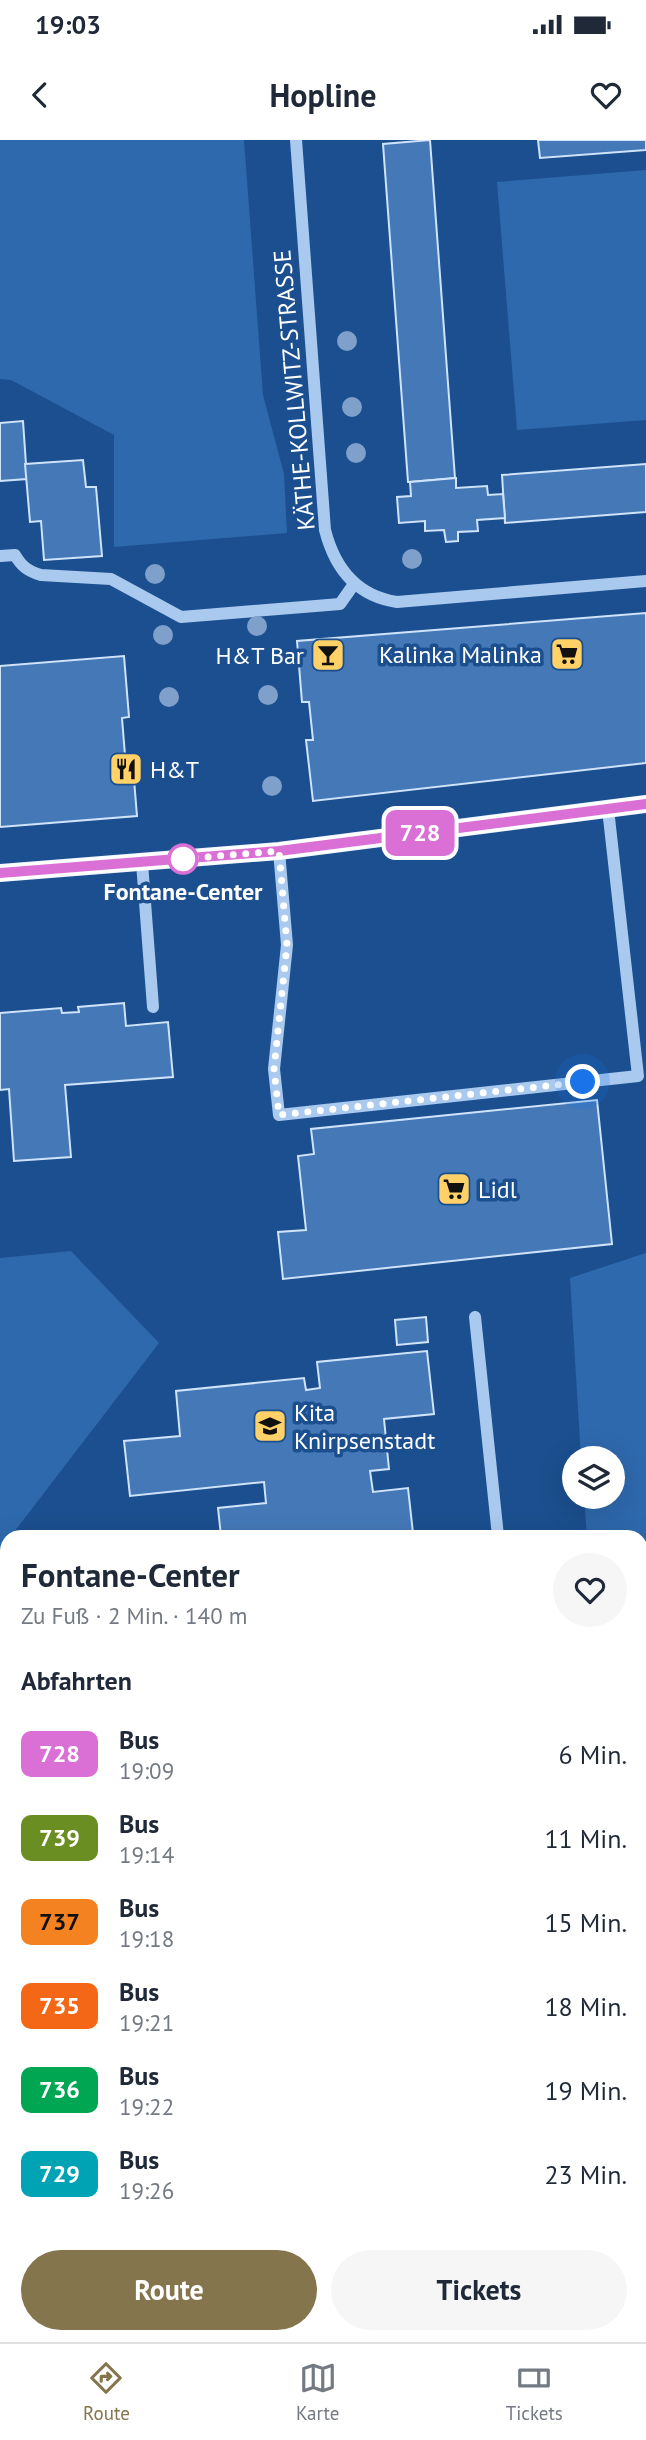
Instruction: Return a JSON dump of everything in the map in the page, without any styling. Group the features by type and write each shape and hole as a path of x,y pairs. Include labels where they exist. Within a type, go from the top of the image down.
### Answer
{"main road":[{"path":"0,873 279,851 646,804"}],"street":[{"name":"KÄTHE-KOLLWITZ-STRASSE","path":"296,140 325,530 335,560 354,584 374,596 397,602 646,581"},
{"path":"0,556 15,555 22,566 41,575 111,579 181,617 340,604 354,584"},
{"path":"279,851 287,945 274,1069 279,1115 638,1076 608,809"},
{"path":"142,863 153,1007"},
{"path":"475,1317 497,1530"}],"shaded area":[{"path":"0,140 244,140 263,395 284,474 287,533 114,547 114,435 11,380 0,379"},
{"path":"646,170 646,420 517,430 497,182"},
{"path":"71,1251 159,1343 16,1530 0,1530 0,1258"},
{"path":"646,1253 646,1530 587,1530 585,1509 625,1509 625,1446 580,1446 570,1278"}],"building":[{"path":"430,140 455,478 408,482 383,144"},
{"path":"538,140 646,140 646,150 540,158"},
{"path":"23,421 27,479 0,481 0,423"},
{"path":"83,460 86,487 96,487 102,556 44,560 41,521 30,522 25,464"},
{"path":"646,464 646,512 505,523 502,475"},
{"path":"456,478 456,488 487,486 488,495 503,494 505,518 477,520 478,531 458,532 458,541 446,542 444,530 425,531 425,521 399,523 397,497 411,496 410,482"},
{"path":"646,613 646,763 313,801 306,740 313,740 309,702 302,702 297,641"},
{"name":"Fontane-Center","path":"124,656 129,717 122,718 125,755 132,755 137,816 0,827 0,666"},
{"path":"124,1003 126,1026 168,1022 173,1077 65,1085 71,1157 14,1161 9,1089 0,1090 0,1013 61,1008 62,1013 79,1012 78,1007"},
{"name":"Lidl","path":"597,1100 612,1244 283,1279 278,1232 306,1230 298,1156 314,1154 311,1129"},
{"path":"426,1317 428,1342 397,1345 395,1320"},
{"path":"427,1351 434,1414 384,1419 389,1469 370,1471 373,1492 408,1488 413,1530 220,1530 218,1508 266,1503 264,1482 130,1496 124,1441 180,1436 176,1391 304,1378 306,1390 320,1388 317,1362"}],"bus line":[{"name":"728","path":"0,873 279,851 646,804"}],"place":[{"name":"Kalinka Malinka","path":"567,654"},
{"name":"H&T Bar","path":"328,655"},
{"name":"H&T","path":"126,769"},
{"name":"Fontane-Center","path":"183,859"},
{"name":"Lidl","path":"454,1189"},
{"name":"Kita Knirpsenstadt","path":"270,1426"}],"route":[{"path":"183,859 279,851 287,945 274,1069 279,1115 583,1082"}]}
